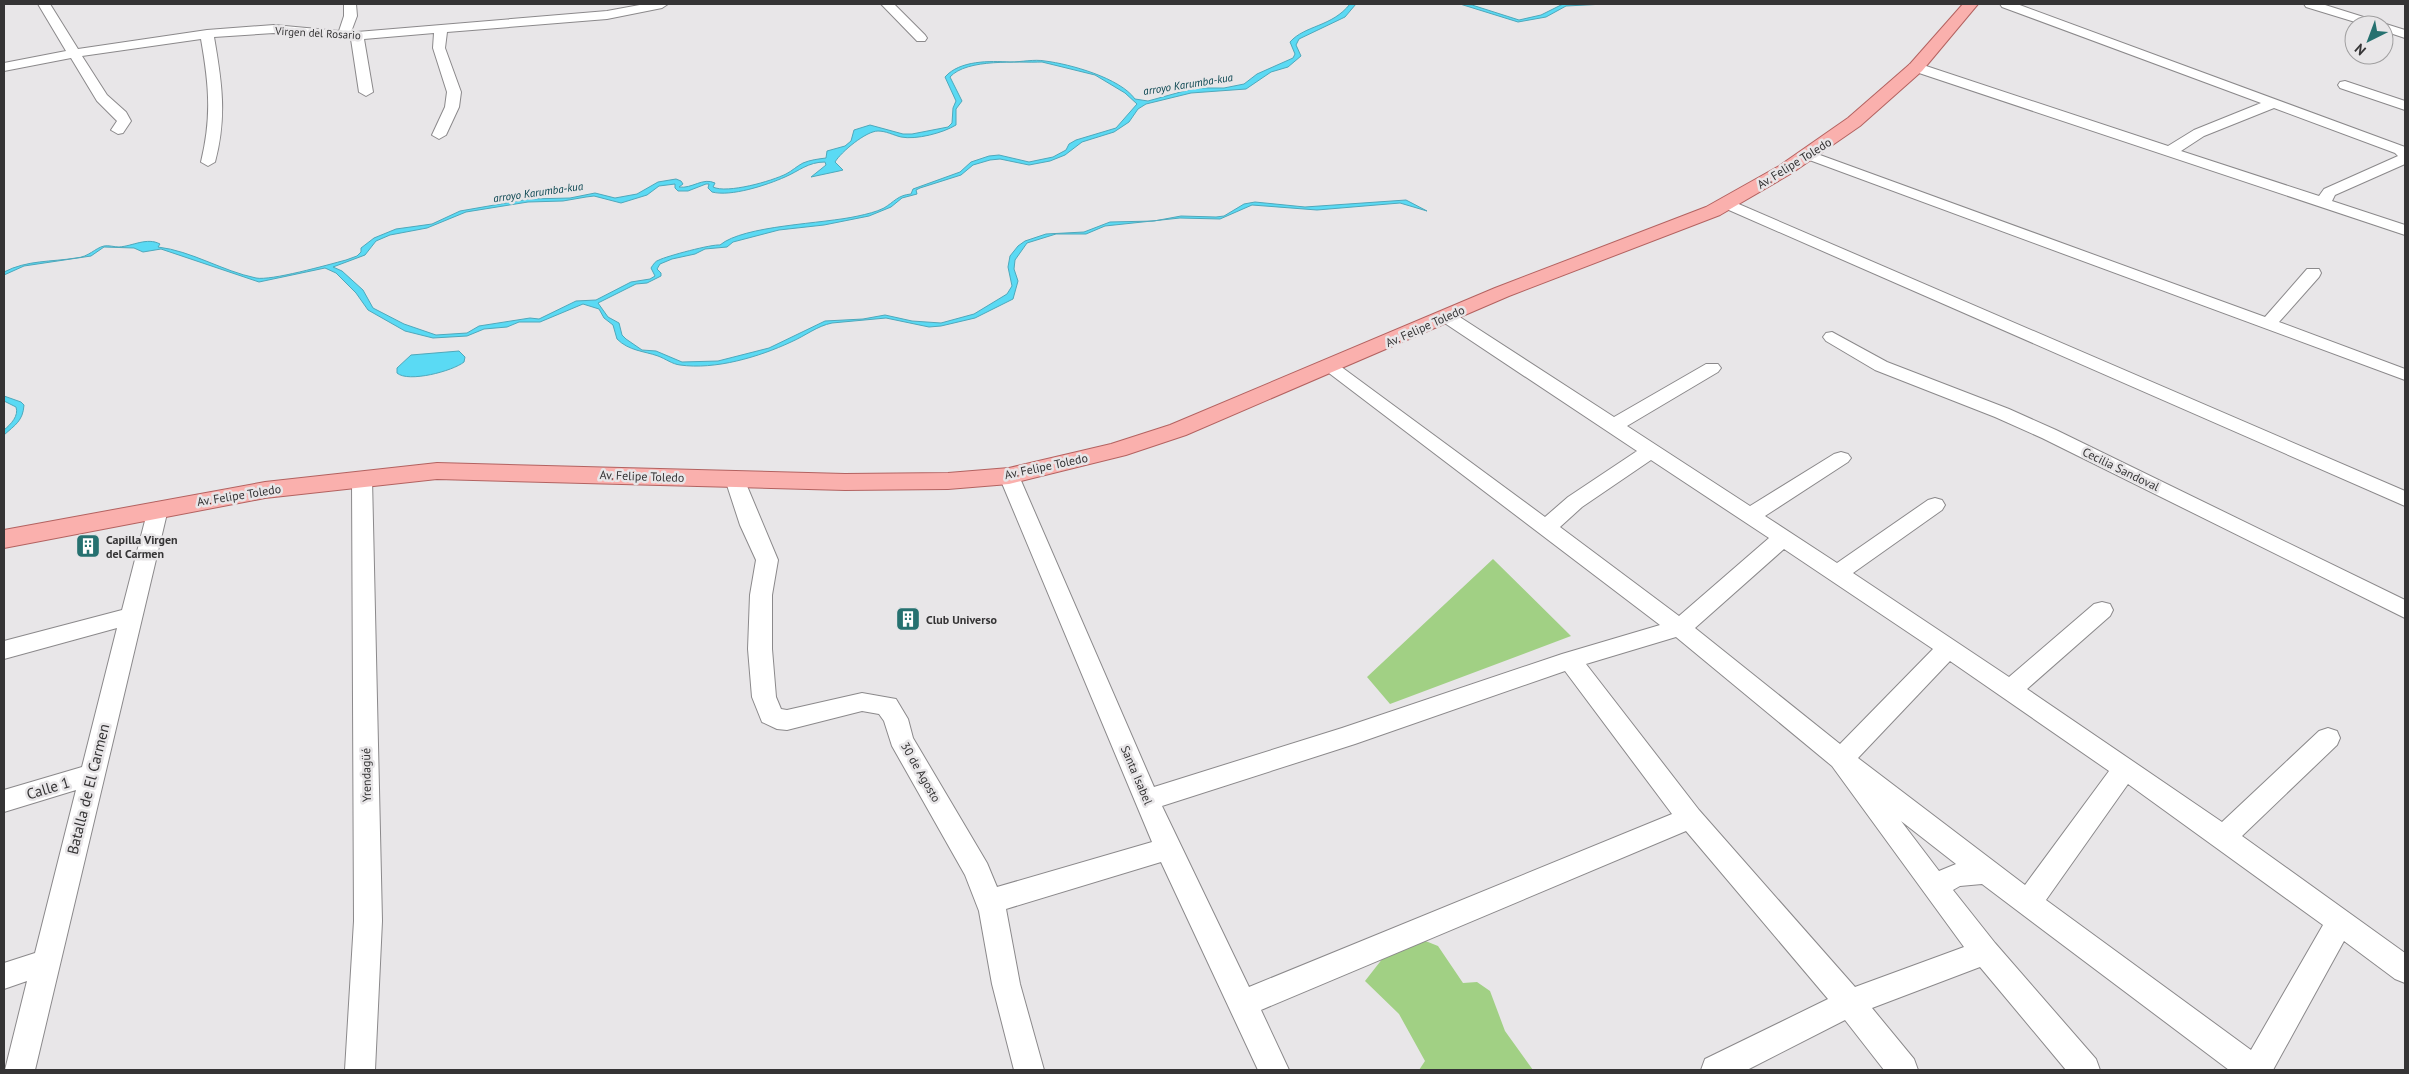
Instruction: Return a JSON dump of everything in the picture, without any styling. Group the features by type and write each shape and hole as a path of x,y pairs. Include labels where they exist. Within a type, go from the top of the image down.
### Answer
{"main road":[{"name":"Av. Felipe Toledo","path":"4,539 266,490 437,471 845,482 929,481 1009,476 1117,450 1178,430 1330,367 1446,316 1727,204 1809,155 1863,117 1945,37 1971,4"}],"street":[{"path":"44,4 102,98 121,115 124,121 118,130"},
{"path":"342,35 348,28 352,10 350,4"},
{"path":"540,4 541,21"},
{"name":"Virgen del Rosario","path":"4,66 207,34 274,30 358,36 607,15 662,4"},
{"path":"887,4 921,38"},
{"path":"2006,4 2400,150 2405,155 2404,160 2329,192 2324,202"},
{"path":"2310,4 2346,15"},
{"path":"439,136 452,107 454,92 439,48 441,29"},
{"path":"207,34 218,98 216,137 208,162"},
{"path":"358,36 366,92"},
{"path":"1915,67 2405,230"},
{"path":"2345,85 2405,106"},
{"path":"2169,152 2199,133 2274,103"},
{"path":"1809,155 2269,323 2405,375"},
{"path":"1727,204 2405,499"},
{"path":"2269,323 2313,273"},
{"path":"1446,316 1837,574 2224,837 2405,970"},
{"name":"Cecilia Sandoval","path":"1832,338 1881,366 2002,413 2049,434 2405,610"},
{"path":"1330,367 1680,628 1841,759 1986,872 2253,1070"},
{"path":"1613,426 1712,368"},
{"path":"1546,528 1574,502 1650,451"},
{"path":"1750,516 1841,458"},
{"name":"Santa Isabel","path":"1009,476 1168,849 1244,1003 1274,1070"},
{"name":"Yrendagüé","path":"360,1070 368,921 362,479"},
{"name":"30 de Agosto","path":"735,479 751,525 767,560 761,595 759,625 763,688 771,715 777,719 787,720 862,702 887,706 896,719 901,739 977,871 989,902 998,935 1006,984 1029,1070"},
{"path":"1837,574 1935,505"},
{"name":"Batalla de El Carmen","path":"20,1070 158,509"},
{"path":"1147,800 1346,736 1570,660 1680,628 1783,538"},
{"path":"2009,691 2102,610"},
{"path":"4,650 132,616"},
{"path":"1841,759 1948,649"},
{"path":"1570,660 1690,818 1850,1003 1903,1070"},
{"path":"2224,837 2328,738"},
{"path":"1841,759 1984,952 2085,1070"},
{"path":"2028,903 2124,769"},
{"name":"Calle 1","path":"4,801 92,775"},
{"path":"1244,1003 1690,818"},
{"path":"989,902 1168,849"},
{"path":"1934,886 1957,875 1986,872"},
{"path":"2257,1070 2340,921"},
{"path":"1716,1070 1850,1003 1984,952"},
{"path":"4,976 46,962"}],"green space":[{"path":"1493,559 1571,636 1390,704 1367,677"},
{"path":"1423,940 1438,946 1463,983 1477,982 1490,991 1505,1031 1533,1070 1419,1070 1425,1061 1399,1014 1365,981 1390,949"}],"water":[{"path":"1350,4 1356,4 1345,17 1299,39 1296,45 1301,56 1288,67 1271,72 1246,89 1191,93 1146,104 1138,109 1129,122 1114,132 1082,142 1065,155 1050,161 1029,165 1000,159 973,165 961,175 920,188 916,190 917,194 902,198 891,207 869,216 824,225 779,230 733,242 727,247 705,249 695,254 672,259 660,264 657,269 661,276 647,283 636,284 598,303 608,317 619,323 622,335 642,350 656,351 682,362 718,361 769,348 825,321 863,319 885,315 912,321 941,323 974,314 1007,294 1012,286 1008,267 1010,256 1025,241 1046,234 1084,232 1110,222 1151,221 1105,226 1086,234 1056,234 1027,243 1015,260 1014,269 1018,281 1013,299 975,318 929,327 886,318 832,323 821,326 765,353 737,361 708,366 672,363 658,356 626,346 617,339 613,325 604,318 599,309 583,304 540,322 519,322 507,327 484,329 467,336 433,338 405,331 368,310 356,293 336,273 325,268 259,282 161,249 143,252 134,248 104,247 91,256 24,266 4,275 4,272 21,265 81,257 104,246 119,247 150,241 160,244 158,247 171,249 243,275 256,278 274,277 346,260 357,256 361,252 361,248 374,238 396,229 432,224 460,211 529,199 570,198 595,193 615,198 637,194 658,182 676,179 683,184 679,187 706,181 715,183 713,187 720,189 750,186 779,177 806,162 826,158 827,151 845,146 851,141 854,130 870,125 903,134 948,127 952,123 953,108 956,101 945,77 959,67 985,62 1037,60 1055,63 1094,73 1128,91 1135,99 1148,101 1195,88 1224,88 1244,84 1257,74 1293,58 1295,54 1290,42 1296,36 1327,22 1343,12","holes":["1042,62 1095,75 1125,93 1137,104 1116,128 1076,140 1069,144 1066,150 1053,157 1029,162 999,155 989,156 971,162 960,172 913,189 911,194 899,197 875,212 843,219 765,229 731,238 720,245 699,248 671,256 654,263 651,268 655,276 650,279 631,282 596,300 576,301 539,319 530,318 479,326 467,333 436,335 404,324 373,308 363,290 342,271 333,267 365,255 376,241 390,235 427,228 466,212 528,202 563,201 594,196 621,203 647,195 659,186 675,184 675,188 678,191 688,191 709,184 708,188 712,192 739,192 769,183 819,162 825,162 826,165 811,177 843,170 835,162 848,148 867,134 881,131 901,137 914,138 937,133 956,125 956,109 962,101 950,77 968,67 993,63"]},
{"path":"1460,4 1472,5 1519,20 1541,15 1563,4 1605,4 1566,6 1546,17 1518,22"},
{"path":"1406,200 1427,211 1400,203 1317,210 1252,205 1220,219 1180,218 1157,220 1181,216 1224,216 1244,204 1255,202 1305,207"},
{"path":"459,351 465,357 464,362 450,369 430,375 411,377 397,373 397,368 411,355"},
{"path":"4,396 21,402 24,405 20,419 4,435 4,430 14,420 17,410 16,407 4,401"}],"place":[{"name":"Capilla Virgen del Carmen","path":"88,546"},
{"name":"Club Universo","path":"908,619"}],"water label":[{"name":"arroyo Karumba-kua","path":"1188,84"},
{"name":"arroyo Karumba-kua","path":"538,192"}]}
